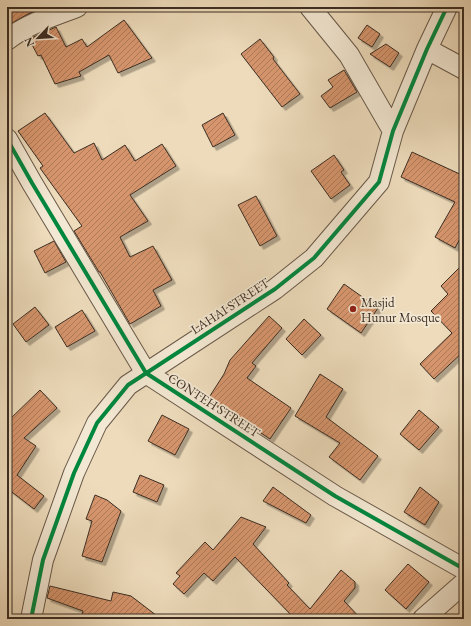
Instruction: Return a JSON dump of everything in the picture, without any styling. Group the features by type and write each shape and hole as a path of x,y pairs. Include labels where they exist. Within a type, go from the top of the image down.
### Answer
{"street":[{"path":"7,40 42,20 77,7"},
{"path":"310,7 349,54 393,131"},
{"name":"LAHAI STREET","path":"31,619 44,560 74,473 97,423 128,385 275,289 314,258 378,182 393,131 427,49 447,7"},
{"path":"427,49 464,69"},
{"name":"CONTEH STREET","path":"7,139 146,373 335,496 464,569"},
{"path":"424,619 464,583"}],"building":[{"path":"7,7 44,7 7,26"},
{"path":"124,20 152,58 118,73 109,55 79,72 81,76 55,84 41,55 38,56 29,39 56,27 66,47 82,39 87,47"},
{"path":"367,25 380,34 372,47 358,38"},
{"path":"260,39 274,57 273,59 300,94 282,107 241,54"},
{"path":"386,44 399,53 390,67 370,54"},
{"path":"344,70 357,92 330,108 321,96 333,87 328,80"},
{"path":"45,113 74,153 94,143 102,160 125,145 135,161 162,144 176,166 130,195 148,221 120,237 130,257 153,246 172,280 153,290 161,306 130,324 74,231 82,226 40,168 43,166 18,131"},
{"path":"223,113 235,135 213,147 202,125"},
{"path":"412,152 464,176 464,231 455,248 435,237 455,202 401,177"},
{"path":"334,155 344,170 341,172 350,185 331,199 311,171"},
{"path":"256,196 277,236 260,246 238,205"},
{"path":"54,241 66,262 45,273 34,251"},
{"path":"464,263 464,351 434,379 420,364 452,333 431,311 448,294 441,286"},
{"name":"Masjid Hunur Mosque","path":"344,284 378,308 361,333 327,309"},
{"path":"35,307 49,325 26,342 13,324"},
{"path":"82,310 95,331 67,347 55,327"},
{"path":"269,316 282,328 252,363 256,366 247,378 291,408 270,439 208,399 224,374 230,360"},
{"path":"304,319 321,335 302,355 286,339"},
{"path":"320,374 343,389 326,417 378,456 360,480 329,457 340,443 295,416"},
{"path":"40,390 57,408 24,438 36,446 17,475 44,496 34,509 8,489 7,490 7,422"},
{"path":"419,410 439,427 419,450 400,434"},
{"path":"162,415 189,429 175,455 148,441"},
{"path":"140,475 164,485 157,502 133,492"},
{"path":"273,487 311,515 306,523 263,501"},
{"path":"420,487 439,502 425,525 404,512"},
{"path":"95,495 107,500 121,511 102,562 82,556 92,521 86,519"},
{"path":"241,517 266,527 253,544 289,583 287,585 310,609 341,570 355,582 355,588 344,601 361,619 295,619 235,557 213,581 204,573 184,594 173,584 180,576 176,573 205,542 213,550"},
{"path":"408,564 429,582 406,609 385,590"},
{"path":"50,586 111,601 113,592 131,596 161,619 81,619 83,611 47,598"}],"cycle path":[{"path":"31,619 43,560 74,473 97,423 128,385 275,289 314,258 379,182 393,131 427,49 447,7"},
{"path":"7,139 146,373 335,496 464,569"}],"place":[{"name":"Masjid Hunur Mosque","path":"353,309"}]}
